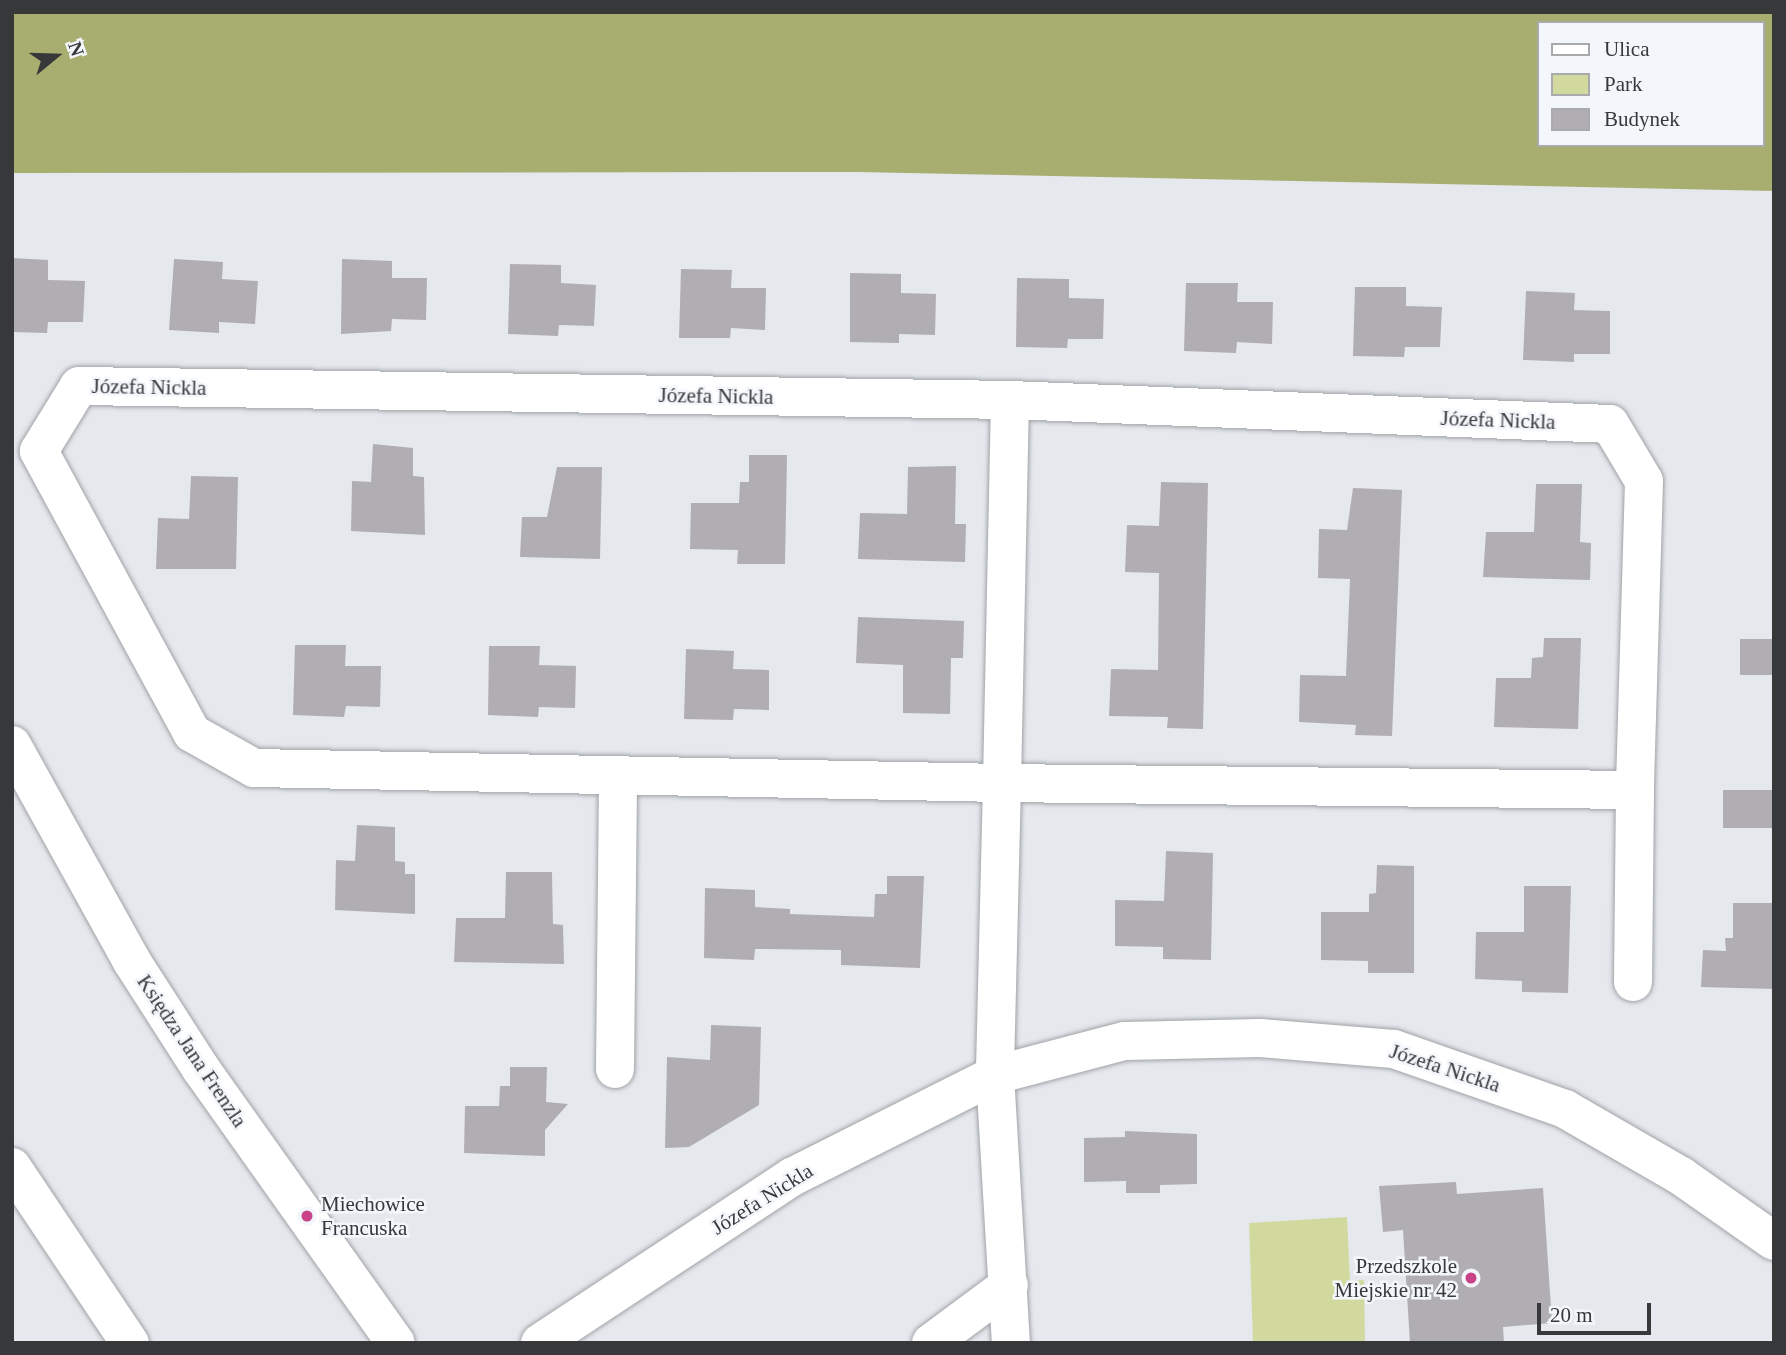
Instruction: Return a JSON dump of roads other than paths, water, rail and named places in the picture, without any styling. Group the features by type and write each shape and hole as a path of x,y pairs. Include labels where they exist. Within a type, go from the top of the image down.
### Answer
{"street":[{"name":"Józefa Nickla","path":"1633,982 1635,790 1644,481 1611,425 1010,400 79,386 39,451 192,733 254,768 1002,783 1635,790"},
{"path":"1010,400 995,1075 1011,1343"},
{"name":"Księdza Jana Frenzla","path":"12,745 131,960 201,1069 396,1343"},
{"path":"615,1069 618,775"},
{"name":"Józefa Nickla","path":"540,1343 792,1177 995,1075 1125,1041 1260,1038 1394,1049 1565,1109 1681,1176 1774,1241"},
{"path":"12,1167 130,1343"},
{"path":"931,1343 1009,1285"}],"place":[{"name":"Miechowice Francuska","path":"307,1216"},
{"name":"Przedszkole Miejskie nr 42","path":"1471,1278"}]}
